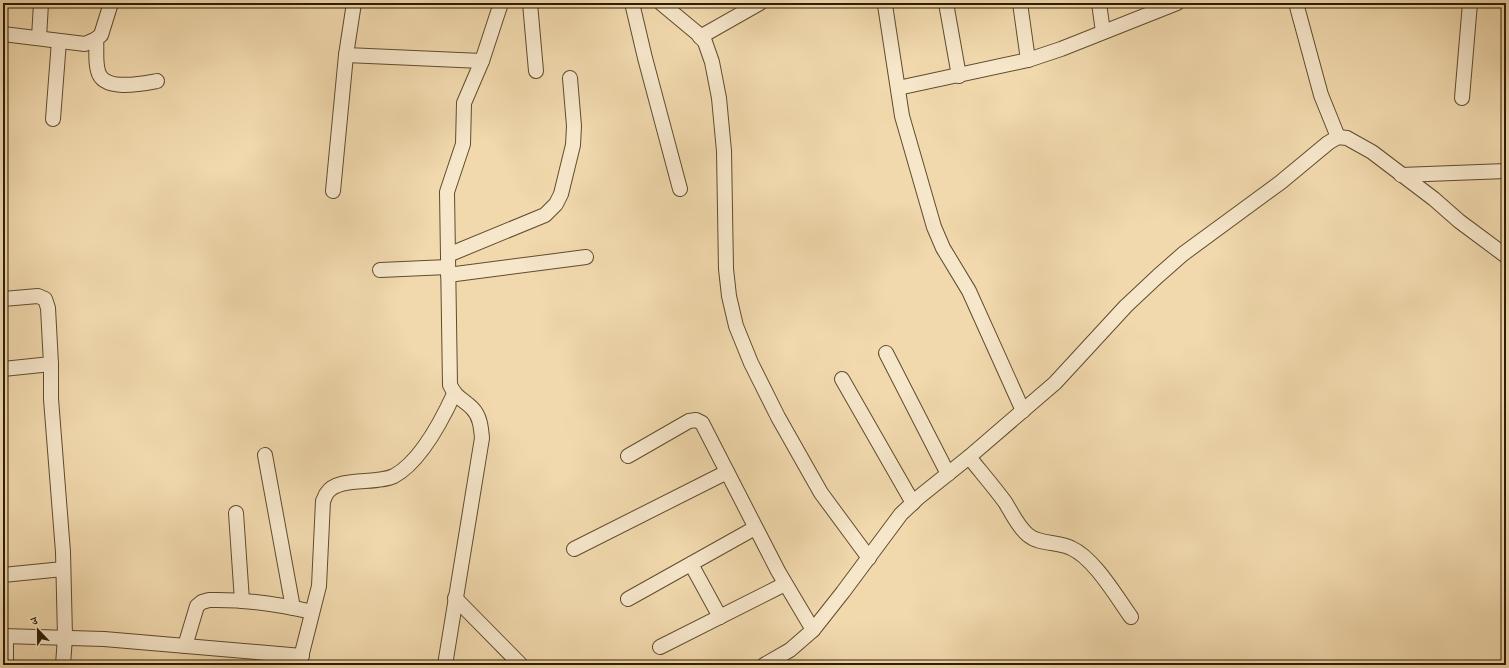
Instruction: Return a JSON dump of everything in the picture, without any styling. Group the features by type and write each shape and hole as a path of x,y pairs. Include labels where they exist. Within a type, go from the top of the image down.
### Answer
{"street":[{"path":"39,38 41,3"},
{"path":"3,34 85,44 101,35 111,3"},
{"path":"333,191 346,55 354,3"},
{"path":"445,665 482,438 479,419 473,408 454,394 450,385 447,192 463,144 464,103 482,61 501,3"},
{"path":"530,3 536,71"},
{"path":"632,3 680,190"},
{"path":"661,3 705,42 712,62 719,98 724,151 726,269 729,296 736,326 754,370 821,493 869,558"},
{"path":"700,37 760,3"},
{"path":"946,3 959,76"},
{"path":"1020,3 1028,60"},
{"path":"1099,3 1103,32"},
{"path":"898,88 1028,60 1061,49 1177,3"},
{"path":"1296,3 1321,95 1338,137"},
{"path":"1462,98 1470,3"},
{"path":"885,5 902,116 934,227 943,248 969,291 1023,411"},
{"path":"96,39 97,70 100,77 106,82 123,85 157,81"},
{"path":"53,119 59,41"},
{"path":"346,55 482,61"},
{"path":"448,266 545,215 556,204 561,194 573,145 574,126 570,78"},
{"path":"764,665 790,650 813,630 901,514 1055,383 1126,306 1163,271 1183,254 1281,182 1328,143 1338,137 1347,138 1372,152 1506,256"},
{"path":"1401,175 1506,171"},
{"path":"380,270 586,257"},
{"path":"3,299 38,296 45,299 48,308 51,399 63,569 65,637 63,665"},
{"path":"886,353 948,474"},
{"path":"3,369 51,364"},
{"path":"842,379 913,503"},
{"path":"6,665 5,636 104,639 186,646 301,660 319,586 324,501 327,492 334,486 342,484 375,481 392,477 406,468 416,457 443,418 454,394"},
{"path":"628,456 689,421 696,420 702,423 785,584 813,630"},
{"path":"264,455 293,608"},
{"path":"969,457 1002,498 1027,534 1035,540 1070,547 1085,556 1131,617"},
{"path":"574,549 727,472"},
{"path":"236,513 242,601"},
{"path":"628,599 755,528"},
{"path":"691,564 720,617"},
{"path":"3,572 63,569"},
{"path":"660,647 785,584"},
{"path":"455,598 521,665"},
{"path":"186,646 197,606 208,600 259,602 312,612"}]}
